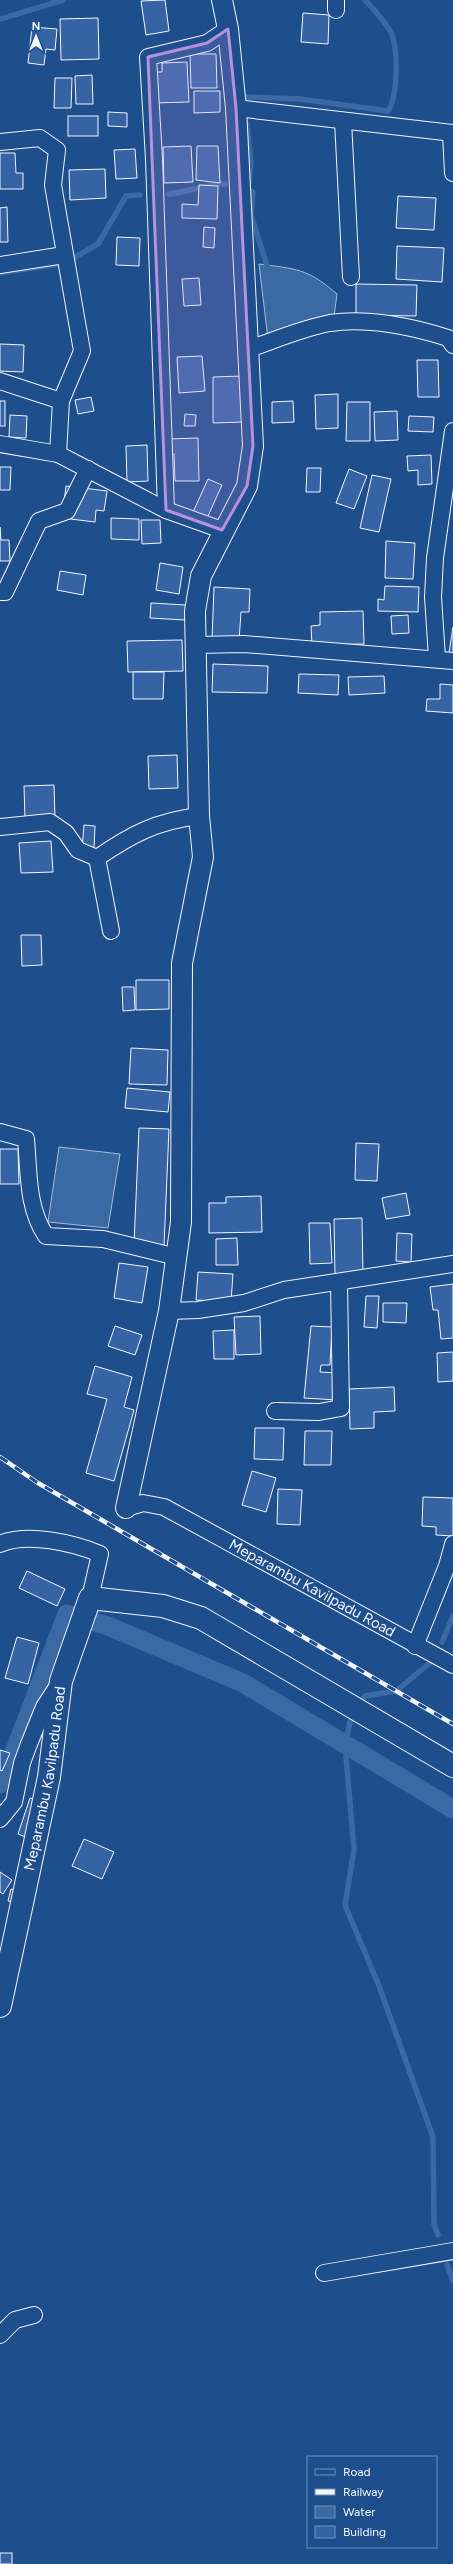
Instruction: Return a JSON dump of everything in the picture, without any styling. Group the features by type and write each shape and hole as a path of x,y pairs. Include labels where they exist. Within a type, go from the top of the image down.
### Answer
{"main road":[{"name":"Meparambu Kavilpadu Road","path":"0,2006 49,1777 61,1681 90,1598"},
{"path":"90,1598 163,1606 201,1618 453,1766"}],"street":[{"path":"126,1508 169,1311 181,1222 182,963 203,857 199,816 195,611 201,576 222,530 247,486 253,446 236,108 228,28 222,0"},
{"path":"166,510 154,159 148,57 206,43 228,28"},
{"path":"236,108 452,133 453,173"},
{"path":"343,120 351,277"},
{"path":"0,142 40,138 57,150 53,185 64,255 82,351 61,401 58,454"},
{"path":"0,265 64,255"},
{"path":"249,349 332,323 376,323 423,330 448,338 453,345"},
{"path":"0,381 61,401"},
{"path":"437,658 433,597 435,558 453,431"},
{"path":"0,444 58,454 166,510 222,530"},
{"path":"0,592 5,592 39,521 67,511 88,469"},
{"path":"196,645 244,644 453,660"},
{"path":"97,858 127,837 151,826 199,816"},
{"path":"0,827 50,822 66,833 78,850 97,858"},
{"path":"97,858 111,931"},
{"path":"0,1132 26,1139 30,1189 36,1221 46,1236 103,1239 177,1257"},
{"path":"169,1311 198,1310 244,1302 284,1290 453,1264"},
{"path":"274,1411 319,1412 341,1408 339,1282"},
{"name":"Meparambu Kavilpadu Road","path":"126,1508 143,1503 164,1507 415,1646 453,1665"},
{"name":"Meparambu Kavilpadu Road","path":"2,1540 23,1539 72,1544 100,1554 90,1598"},
{"path":"415,1646 447,1566 453,1544"},
{"path":"0,1819 14,1802 22,1763 29,1744 44,1708 61,1681"},
{"path":"324,2273 453,2251"},
{"path":"0,2335 15,2320 34,2315"}],"highlighted area":[{"path":"228,29 236,108 253,446 247,486 222,530 166,510 148,57 207,43"}],"water":[{"path":"259,264 301,271 327,285 337,294 333,324 268,339"},
{"path":"59,1147 120,1154 108,1228 48,1222"}],"building":[{"path":"165,0 169,31 146,35 141,1"},
{"path":"303,13 329,15 328,44 301,42"},
{"path":"98,18 99,59 61,60 60,19"},
{"path":"32,27 57,29 55,50 46,49 44,65 28,63"},
{"path":"190,54 216,54 217,88 191,88"},
{"path":"187,62 189,102 152,103 151,72 162,72 162,63"},
{"path":"92,75 93,104 76,104 75,76"},
{"path":"55,78 72,78 71,108 54,108"},
{"path":"194,91 220,91 220,112 194,113"},
{"path":"108,112 127,113 127,127 108,126"},
{"path":"68,116 98,116 98,136 68,136"},
{"path":"191,146 193,182 164,183 163,147"},
{"path":"197,146 218,146 220,183 196,180"},
{"path":"135,149 137,178 116,179 114,150"},
{"path":"0,153 15,153 16,173 23,173 23,189 0,189"},
{"path":"105,169 106,198 70,200 69,170"},
{"path":"199,185 218,186 217,219 182,218 182,204 198,205"},
{"path":"398,196 436,198 434,230 396,228"},
{"path":"7,207 8,242 0,242 0,208"},
{"path":"204,227 215,228 214,248 203,247"},
{"path":"117,237 140,238 139,266 116,265"},
{"path":"397,246 444,248 442,282 396,279"},
{"path":"199,278 201,305 184,306 182,279"},
{"path":"356,284 417,285 416,316 356,315"},
{"path":"0,344 24,345 23,372 0,371"},
{"path":"202,356 205,391 179,393 177,357"},
{"path":"417,360 438,360 439,397 418,397"},
{"path":"243,376 243,422 213,423 213,377"},
{"path":"338,394 338,428 316,429 315,395"},
{"path":"91,397 94,411 78,414 75,400"},
{"path":"0,401 5,401 5,426 0,426"},
{"path":"293,401 294,422 272,423 272,402"},
{"path":"347,402 370,402 370,441 346,441"},
{"path":"397,411 398,440 375,441 374,412"},
{"path":"185,414 196,415 195,426 184,426"},
{"path":"10,415 27,416 26,438 9,437"},
{"path":"409,416 434,417 433,432 408,431"},
{"path":"198,438 199,481 175,481 174,454 166,455 166,439"},
{"path":"147,445 148,481 127,482 126,446"},
{"path":"431,455 432,484 418,485 418,470 408,471 407,456"},
{"path":"0,467 11,467 10,490 0,490"},
{"path":"307,468 321,468 320,492 306,492"},
{"path":"349,469 367,476 354,509 336,503"},
{"path":"372,475 391,479 379,532 360,528"},
{"path":"208,479 222,485 203,527 189,521"},
{"path":"66,486 107,491 104,511 96,510 95,522 62,518"},
{"path":"111,518 139,519 139,540 111,539"},
{"path":"141,520 160,520 161,543 142,544"},
{"path":"0,527 1,540 9,540 10,561 0,561"},
{"path":"386,541 415,543 413,579 385,578"},
{"path":"160,563 183,567 179,594 156,590"},
{"path":"60,571 86,575 83,595 57,590"},
{"path":"385,586 419,587 418,612 378,611 378,599 384,600"},
{"path":"214,587 250,589 249,612 241,612 239,641 212,640"},
{"path":"151,603 186,605 185,620 150,618"},
{"path":"363,611 364,644 312,645 311,626 320,625 320,612"},
{"path":"408,615 409,633 392,634 391,616"},
{"path":"453,627 453,654 449,653"},
{"path":"182,640 183,671 128,672 127,641"},
{"path":"213,664 268,666 267,693 212,692"},
{"path":"133,672 164,672 163,699 133,699"},
{"path":"299,674 339,675 338,695 298,693"},
{"path":"384,676 385,693 349,695 348,677"},
{"path":"440,684 453,685 453,713 426,711 427,699 440,699"},
{"path":"177,755 178,788 149,789 148,756"},
{"path":"54,785 55,819 25,820 24,786"},
{"path":"84,825 95,826 94,849 82,848"},
{"path":"51,841 53,872 21,873 19,843"},
{"path":"21,935 41,935 42,965 22,966"},
{"path":"136,980 169,980 169,1009 136,1010"},
{"path":"122,987 134,987 135,1010 123,1011"},
{"path":"131,1048 168,1050 167,1085 129,1084"},
{"path":"127,1088 170,1092 168,1112 125,1108"},
{"path":"139,1128 169,1129 164,1246 134,1245"},
{"path":"356,1143 379,1144 377,1181 355,1180"},
{"path":"0,1149 18,1149 19,1184 0,1184"},
{"path":"406,1193 410,1215 386,1219 382,1198"},
{"path":"261,1196 262,1232 209,1233 209,1203 226,1203 226,1197"},
{"path":"362,1218 363,1275 335,1276 334,1219"},
{"path":"309,1223 330,1223 332,1263 310,1264"},
{"path":"397,1233 412,1234 411,1262 396,1261"},
{"path":"237,1238 238,1265 216,1265 216,1239"},
{"path":"119,1263 148,1267 142,1303 114,1298"},
{"path":"198,1272 233,1274 231,1302 196,1300"},
{"path":"453,1284 453,1338 441,1339 438,1310 433,1310 430,1287"},
{"path":"366,1296 379,1296 377,1328 364,1327"},
{"path":"383,1303 407,1303 406,1323 383,1322"},
{"path":"260,1316 261,1354 236,1355 234,1317"},
{"path":"115,1326 142,1335 135,1355 108,1346"},
{"path":"311,1326 332,1327 330,1365 321,1365 320,1372 338,1373 337,1400 304,1398"},
{"path":"234,1330 234,1359 214,1359 213,1331"},
{"path":"453,1352 453,1381 438,1382 437,1353"},
{"path":"95,1366 132,1377 124,1407 134,1410 114,1481 86,1473 107,1399 87,1394"},
{"path":"394,1387 395,1411 374,1412 374,1428 350,1429 349,1389"},
{"path":"255,1428 284,1428 283,1460 254,1459"},
{"path":"305,1431 332,1431 331,1465 304,1465"},
{"path":"252,1471 276,1478 266,1512 242,1505"},
{"path":"278,1489 302,1490 300,1525 277,1524"},
{"path":"423,1497 453,1498 453,1536 436,1535 436,1527 422,1526"},
{"path":"27,1571 65,1589 57,1606 19,1588"},
{"path":"17,1637 39,1643 28,1684 5,1678"},
{"path":"0,1750 10,1753 2,1771 0,1770"},
{"path":"30,1798 43,1803 31,1839 18,1834"},
{"path":"84,1839 114,1852 102,1879 72,1866"},
{"path":"0,1872 12,1880 3,1894 0,1892"},
{"path":"11,1889 21,1891 18,1903 8,1901"},
{"path":"0,2553 12,2553 12,2564 0,2564"}],"waterway":[{"path":"0,19 63,0"},
{"path":"245,97 300,99 388,111 394,95 395,85 396,62 394,42 387,26 365,0"},
{"path":"247,124 251,163 249,183"},
{"path":"169,194 225,184"},
{"path":"246,190 253,192 251,215 269,272"},
{"path":"0,273 65,263 98,244 126,196 140,195"},
{"path":"0,1784 5,1776 67,1614 108,1626 243,1683 453,1809"},
{"path":"442,1642 453,1616"},
{"path":"359,1705 365,1696 396,1691 431,1662"},
{"path":"355,1713 350,1722 345,1745 354,1849 345,1905 379,1986 433,2137 434,2224 438,2235"},
{"path":"447,2265 453,2281"}],"railway":[{"path":"0,1457 38,1483 453,1724"}]}
